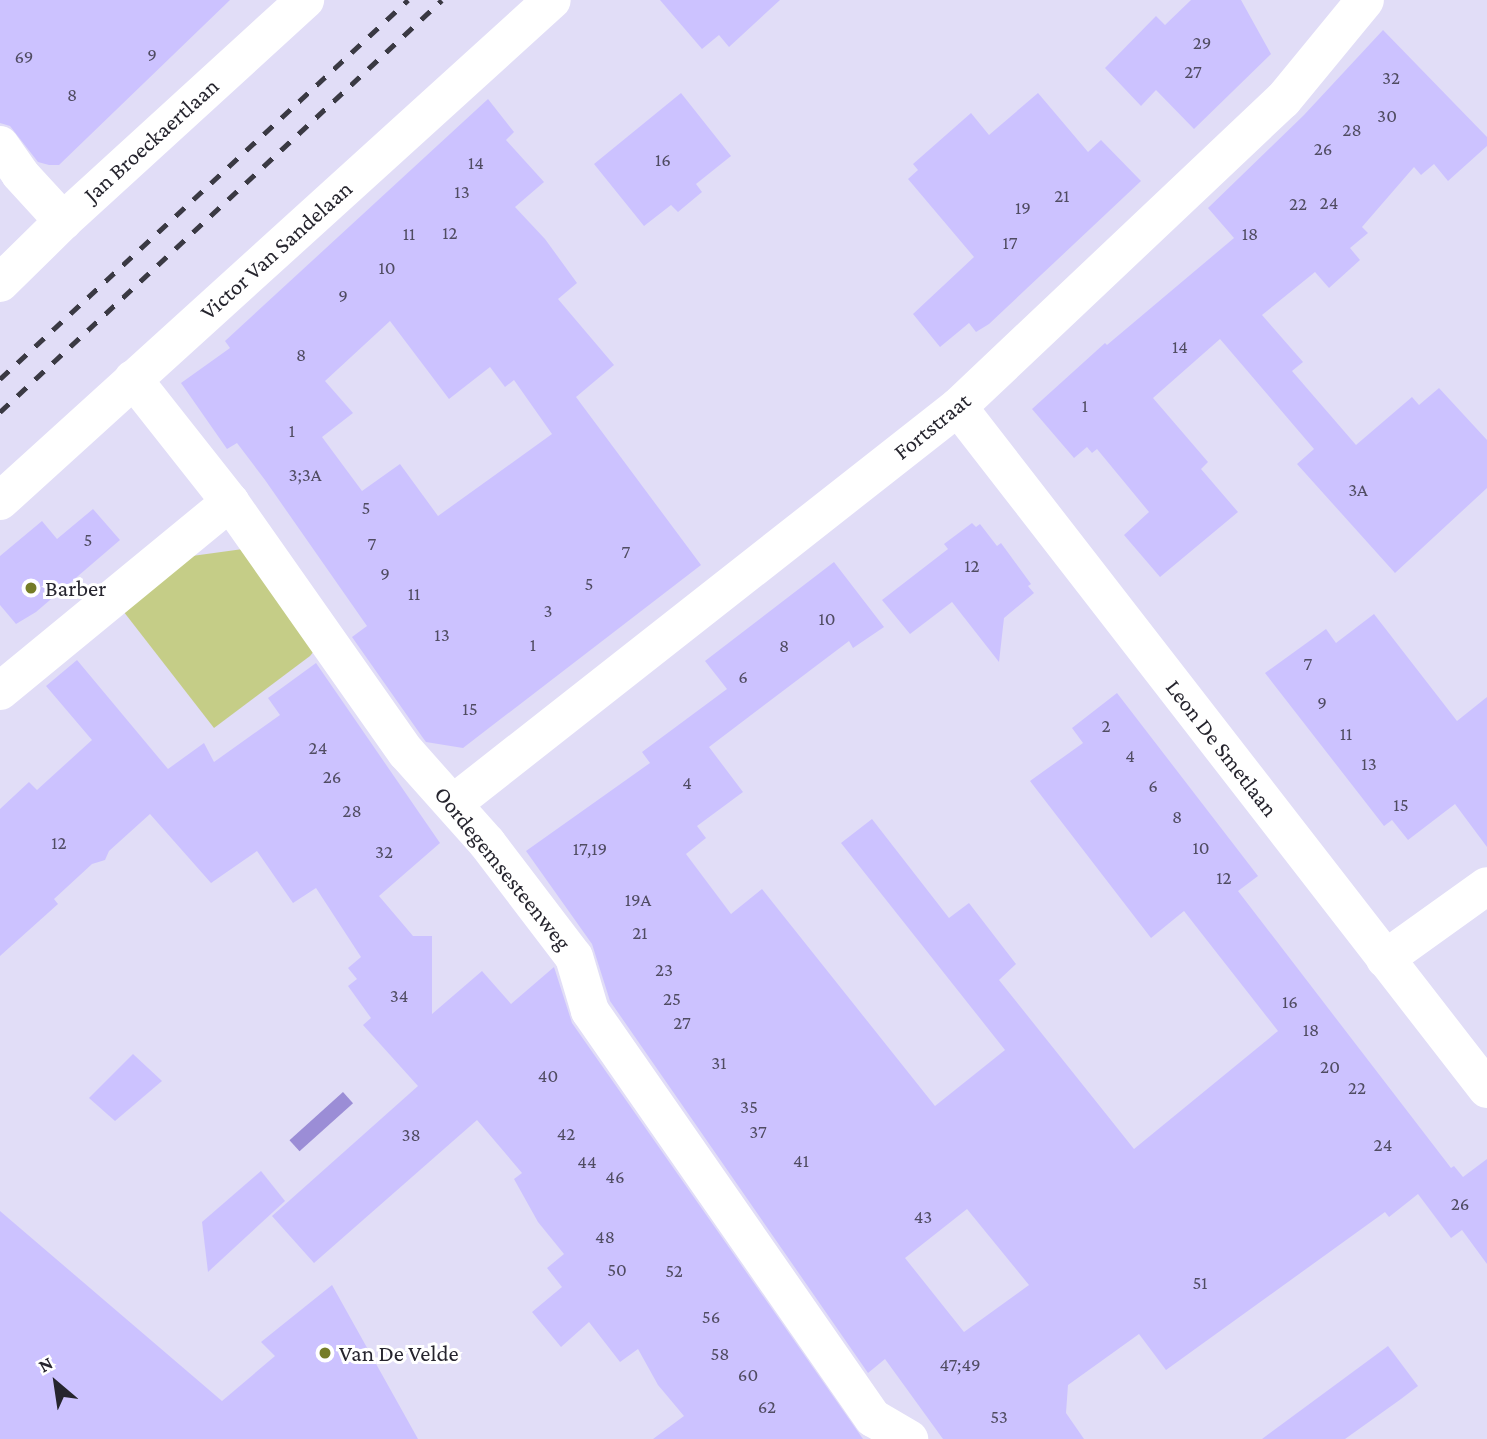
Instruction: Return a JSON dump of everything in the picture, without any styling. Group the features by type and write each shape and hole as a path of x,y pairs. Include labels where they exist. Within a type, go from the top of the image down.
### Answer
{"street":[{"name":"Jan Broeckaertlaan","path":"0,283 63,221 304,0"},
{"name":"Victor Van Sandelaan","path":"0,501 552,0"},
{"name":"Fortstraat","path":"454,803 958,407 1283,100 1365,0"},
{"path":"0,145 20,174 63,221"},
{"name":"Oordegemsesteenweg","path":"133,379 230,502 406,752 454,803 574,957 590,1011 873,1418 909,1439"},
{"name":"Leon De Smetlaan","path":"958,407 1487,1089"},
{"path":"0,691 230,502"},
{"path":"1385,958 1487,886"}],"green space":[{"path":"243,549 318,646 310,656 214,728 120,607 192,556"}],"shaded area":[{"path":"343,1092 353,1103 300,1151 289,1140"}],"building":[{"path":"0,0 230,0 59,165 49,165 38,162 10,126 0,123"},
{"path":"660,0 780,0 729,47 719,35 702,49"},
{"path":"1191,0 1241,0 1271,54 1194,129 1156,90 1141,106 1105,68 1156,16 1165,25"},
{"path":"1383,30 1487,137 1487,146 1448,181 1434,164 1421,175 1414,167 1362,227 1368,233 1350,248 1360,260 1329,288 1315,272 1262,315 1303,362 1292,371 1356,445 1412,397 1419,405 1439,388 1487,440 1487,488 1395,573 1297,464 1314,449 1220,339 1153,398 1208,462 1201,469 1238,512 1160,577 1124,535 1149,512 1097,449 1092,453 1087,447 1074,458 1032,409 1105,343 1107,345 1234,238 1208,208 1304,115"},
{"path":"681,93 731,156 696,184 702,192 678,212 671,205 644,226 594,164"},
{"path":"1038,93 1088,152 1101,140 1141,181 989,324 976,332 969,323 940,347 913,314 974,257 908,179 918,170 913,164 971,113 989,135"},
{"path":"488,99 514,132 506,140 544,182 515,207 545,239 577,283 558,299 614,365 576,397 701,565 463,748 426,742 352,637 367,626 237,443 227,449 181,383 230,348 225,341","holes":["390,321 449,399 490,367 505,387 514,380 552,434 438,516 400,464 362,491 322,437 353,413 325,381"]},
{"name":"Barber","path":"93,509 120,540 36,612 16,624 0,605 0,556 42,521 57,539"},
{"path":"972,523 976,527 980,524 997,546 1001,543 1031,584 1028,586 1034,593 1004,618 999,662 952,602 910,634 882,600 948,549 944,544"},
{"path":"834,562 884,627 853,648 849,641 709,747 743,792 697,826 706,838 686,854 731,914 762,889 935,1106 1005,1050 841,843 872,819 949,918 969,903 1016,964 999,980 1134,1149 1278,1031 1184,911 1151,938 1030,781 1083,743 1072,728 1117,693 1258,876 1238,891 1451,1168 1454,1166 1463,1177 1487,1159 1487,1264 1462,1230 1451,1238 1418,1194 1389,1217 1385,1212 1166,1370 1139,1334 1068,1385 1066,1413 1084,1439 943,1439 885,1359 868,1373 610,1001 592,944 526,851 650,763 642,752 727,689 705,661","holes":["967,1209 1029,1285 964,1332 905,1258"]},
{"path":"1374,614 1457,721 1487,697 1487,847 1455,804 1408,840 1392,820 1384,826 1265,673 1326,629 1336,643"},
{"path":"77,660 168,769 204,743 214,762 280,715 268,698 316,663 440,843 379,896 413,936 432,936 432,1014 482,971 511,1004 554,967 572,1023 863,1439 653,1439 684,1416 658,1385 638,1349 620,1362 589,1322 561,1347 532,1312 562,1287 547,1268 564,1254 538,1222 514,1179 522,1173 477,1120 314,1263 272,1216 418,1086 363,1025 371,1018 348,986 357,979 348,968 361,957 316,888 293,903 257,851 211,883 150,814 109,851 105,860 92,864 54,899 58,904 0,956 0,809 29,782 37,790 92,740 46,686"},
{"path":"133,1054 162,1081 115,1121 89,1098"},
{"path":"261,1171 285,1201 208,1272 202,1222"},
{"path":"0,1211 222,1401 275,1356 261,1342 332,1285 418,1439 0,1439"},
{"path":"1388,1346 1418,1386 1401,1399 1345,1439 1262,1439"}],"railway":[{"path":"0,379 408,0"},
{"path":"0,412 442,0"}],"place":[{"name":"Barber","path":"31,588"},
{"name":"Van De Velde","path":"325,1353"}]}
